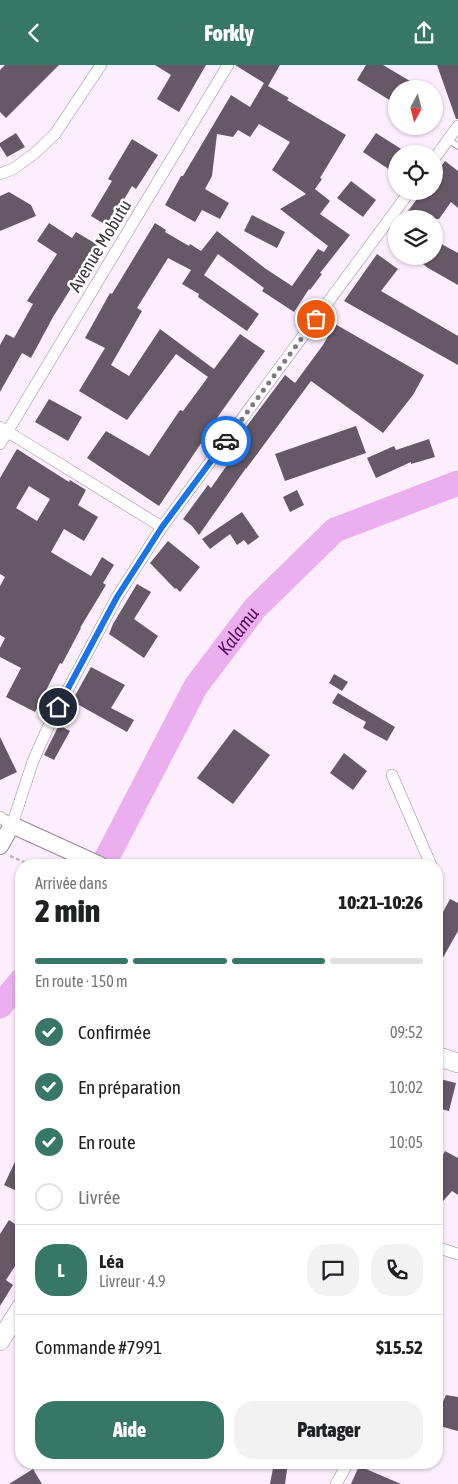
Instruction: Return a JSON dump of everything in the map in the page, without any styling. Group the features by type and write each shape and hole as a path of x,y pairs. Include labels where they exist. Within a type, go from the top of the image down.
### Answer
{"highway":[{"path":"443,1059 458,1063"},
{"path":"0,1341 15,1317"}],"main road":[{"path":"4,851 6,821 87,859"}],"street":[{"path":"0,175 34,153 55,134 101,65"},
{"name":"Avenue Mobutu","path":"0,444 4,429 124,239 228,65"},
{"path":"443,151 453,143 458,126"},
{"path":"6,821 50,723 117,597 162,527 403,200"},
{"path":"4,429 162,527"},
{"path":"392,775 428,859"},
{"path":"443,1249 458,1254"},
{"path":"336,1484 345,1469"}],"path":[{"path":"4,851 19,859"}],"building":[{"path":"5,65 59,65 6,118 0,112 0,70"},
{"path":"155,65 206,65 179,112 157,99 171,75"},
{"path":"235,65 280,65 268,86 289,98 287,100 346,135 315,189 330,201 320,214 350,235 320,273 322,274 309,289 294,312 262,291 264,288 218,254 204,275 259,314 247,331 198,297 199,294 182,284 191,270 168,258 137,308 142,311 111,365 129,376 160,329 214,369 240,334 265,351 209,429 159,506 87,458 106,431 149,456 180,410 183,411 208,377 176,354 127,420 79,391 105,348 85,338 110,293 112,294 155,223 166,230 165,232 201,251 217,231 266,269 292,286 318,249 324,252 328,246 280,209 306,194 272,170 290,142 259,124 250,137 238,130 233,137 217,134 212,176 205,189 229,203 220,219 202,210 195,222 165,205 231,95 250,107 264,83"},
{"path":"366,65 383,65 408,80 388,80 388,99 357,80"},
{"path":"437,65 458,65 458,119 456,119"},
{"path":"16,133 25,147 7,157 0,143"},
{"path":"376,133 395,145 388,145 388,169 363,152"},
{"path":"132,139 158,155 136,189 132,186 122,203 125,205 111,228 91,216 112,181 108,179"},
{"path":"445,161 458,171 458,208 451,202 443,213 443,210 409,210 416,200 443,200 443,164"},
{"path":"351,181 376,200 363,217 337,198"},
{"path":"9,192 31,205 36,216 0,231 0,196"},
{"path":"252,215 285,232 277,248 244,231"},
{"path":"49,223 72,238 76,232 98,245 53,317 31,358 22,353 0,392 0,345 6,334 14,338 33,304 27,301 57,254 37,241"},
{"path":"443,245 458,253 458,285 424,265 443,265"},
{"path":"377,254 388,262 388,265 392,265 398,269 381,291 458,336 458,365 344,301"},
{"path":"335,324 424,375 413,395 383,433 311,381 199,535 183,519 208,485 211,488 232,458 226,454 285,375 295,383 323,345"},
{"path":"49,399 82,417 68,441 35,422"},
{"path":"356,426 366,453 285,481 275,454"},
{"path":"429,439 435,457 411,464 411,462 376,478 367,458 394,446 396,450"},
{"path":"17,449 69,482 70,480 86,490 78,505 98,517 84,541 64,529 51,552 91,576 102,557 114,565 103,583 106,585 80,628 62,664 60,663 35,712 6,697 21,668 0,657 0,648 5,638 0,635 0,586 5,577 0,574 0,478","holes":["29,486 50,499 37,521 16,508"]},
{"path":"297,490 304,505 290,512 283,497"},
{"path":"242,512 259,537 248,545 244,540 237,545 230,534 210,549 202,539"},
{"path":"168,541 200,567 180,592 150,563"},
{"path":"137,584 151,592 134,619 158,636 144,658 109,634"},
{"path":"91,667 125,685 111,708 134,720 127,732 72,701"},
{"path":"334,674 348,682 342,691 329,683"},
{"path":"338,693 395,727 387,741 363,728 366,722 332,703"},
{"path":"59,725 70,731 54,760 44,755"},
{"path":"234,729 270,755 233,804 197,778"},
{"path":"0,737 17,772 0,780"},
{"path":"344,753 367,771 353,790 330,773"},
{"path":"450,899 458,903 458,931 443,958 443,912"},
{"path":"443,1080 456,1083 449,1111 443,1110"},
{"path":"445,1151 458,1158 458,1195 452,1191 443,1201 443,1155"},
{"path":"15,1162 15,1190 4,1185"},
{"path":"9,1220 15,1224 15,1266 6,1280 13,1285 0,1306 0,1234"},
{"path":"446,1395 458,1397 458,1431 443,1427 443,1402"},
{"path":"33,1469 42,1484 9,1484"},
{"path":"273,1469 287,1469 285,1484 270,1484"},
{"path":"358,1469 366,1469 401,1484 351,1484"}],"waterway":[{"name":"Kalamu","path":"106,859 196,686 255,608 335,530 458,483"},
{"name":"Kalamu","path":"0,1006 15,988"}],"way so far":[{"path":"226,441 316,319"}],"route":[{"path":"58,707 117,597 162,527 226,441"}]}
